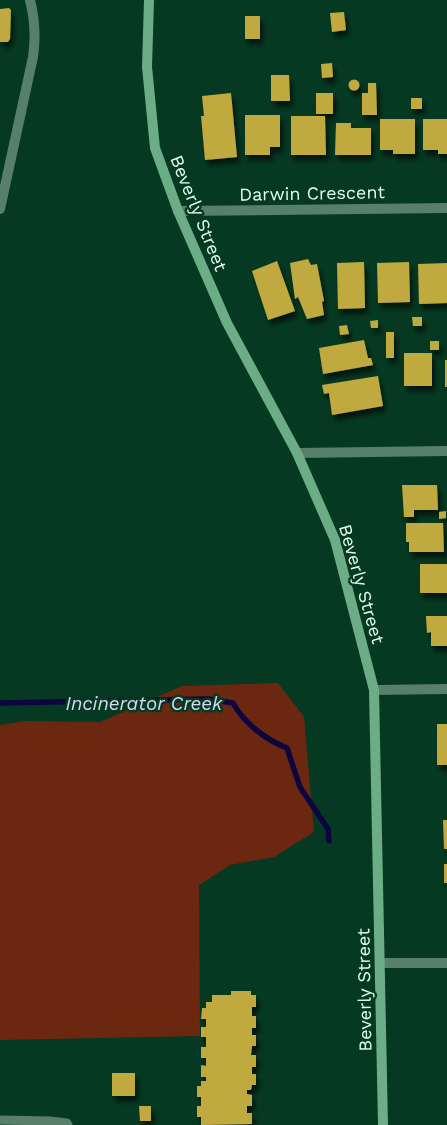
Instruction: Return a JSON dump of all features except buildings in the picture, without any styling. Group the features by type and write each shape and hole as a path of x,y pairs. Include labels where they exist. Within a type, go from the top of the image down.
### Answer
{"street":[{"path":"0,209 36,37 34,15 30,0"},
{"name":"Beverly Street","path":"149,0 147,67 155,148 178,211 227,323 297,453 335,540 374,690 383,1125"},
{"name":"Darwin Crescent","path":"178,211 447,208"},
{"path":"297,453 447,451"},
{"path":"374,690 447,689"},
{"path":"380,963 447,963"}],"lane":[{"path":"0,1120 50,1121 67,1123 68,1125"}],"shaded area":[{"path":"278,683 304,717 314,832 274,857 230,865 199,885 200,1036 0,1040 0,725 25,721 100,722 182,686"}],"waterway":[{"name":"Incinerator Creek","path":"0,703 208,699 233,703 256,730 287,748 300,787 328,829 329,841"}]}
